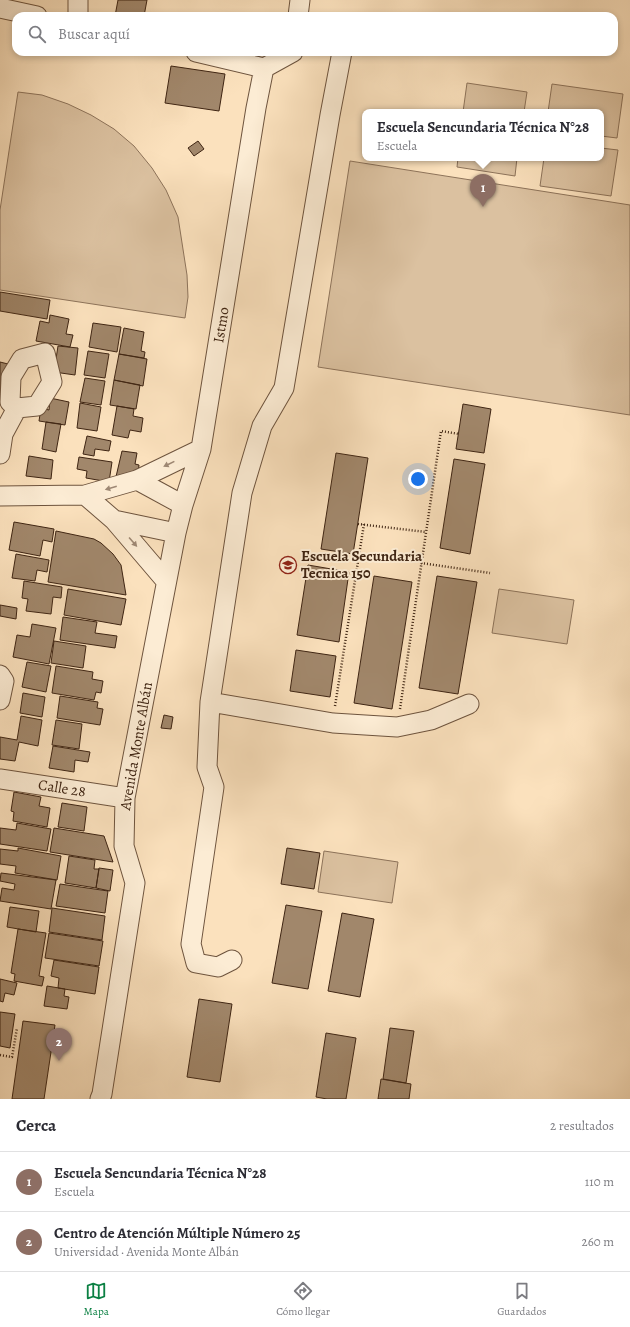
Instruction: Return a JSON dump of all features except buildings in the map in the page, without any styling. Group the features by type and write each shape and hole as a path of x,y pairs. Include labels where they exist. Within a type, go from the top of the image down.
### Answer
{"street":[{"path":"78,0 78,12"},
{"path":"298,12 300,0"},
{"path":"0,8 18,12"},
{"path":"213,56 264,68 286,56"},
{"path":"232,960 218,967 196,963 191,944 214,787 207,767 210,702 242,493 262,426 284,388 341,56"},
{"name":"Istmo","path":"166,581 176,533 201,449 254,116 264,68"},
{"path":"0,454 3,434 17,408"},
{"path":"0,496 85,495 137,480 201,449"},
{"path":"137,480 184,505"},
{"path":"85,495 114,520 166,581"},
{"path":"114,520 176,533"},
{"name":"Avenida Monte Albán","path":"100,1099 135,883 124,846 125,798 166,581"},
{"path":"0,675 4,681 0,700"},
{"path":"210,702 333,723 397,727 431,720 469,704"},
{"name":"Calle 28","path":"0,779 125,798"}],"path":[{"path":"397,727 441,431 459,434"},
{"path":"358,524 426,532"},
{"path":"333,723 364,524"},
{"path":"421,563 490,573"},
{"path":"0,1055 12,1057 17,1028"}],"shaded area":[{"path":"467,83 527,92 524,109 463,109"},
{"path":"552,84 623,94 617,138 604,136 604,109 548,109"},
{"path":"18,92 42,95 68,104 91,115 114,129 134,146 152,168 166,190 178,217 187,275 188,297 185,318 0,290 0,210"},
{"path":"604,148 618,150 611,196 540,186 544,161 604,161"},
{"path":"350,161 630,205 630,415 318,367"},
{"path":"458,161 517,161 515,176 457,167"},
{"path":"499,589 574,600 567,644 492,633"},
{"path":"324,851 398,862 392,903 318,892"}],"place":[{"name":"Escuela Sencundaria Técnica N°28","path":"483,207"},
{"name":"Escuela Secundaria Tecnica 150","path":"288,565"},
{"name":"Centro de Atención Múltiple Número 25","path":"59,1061"}]}
